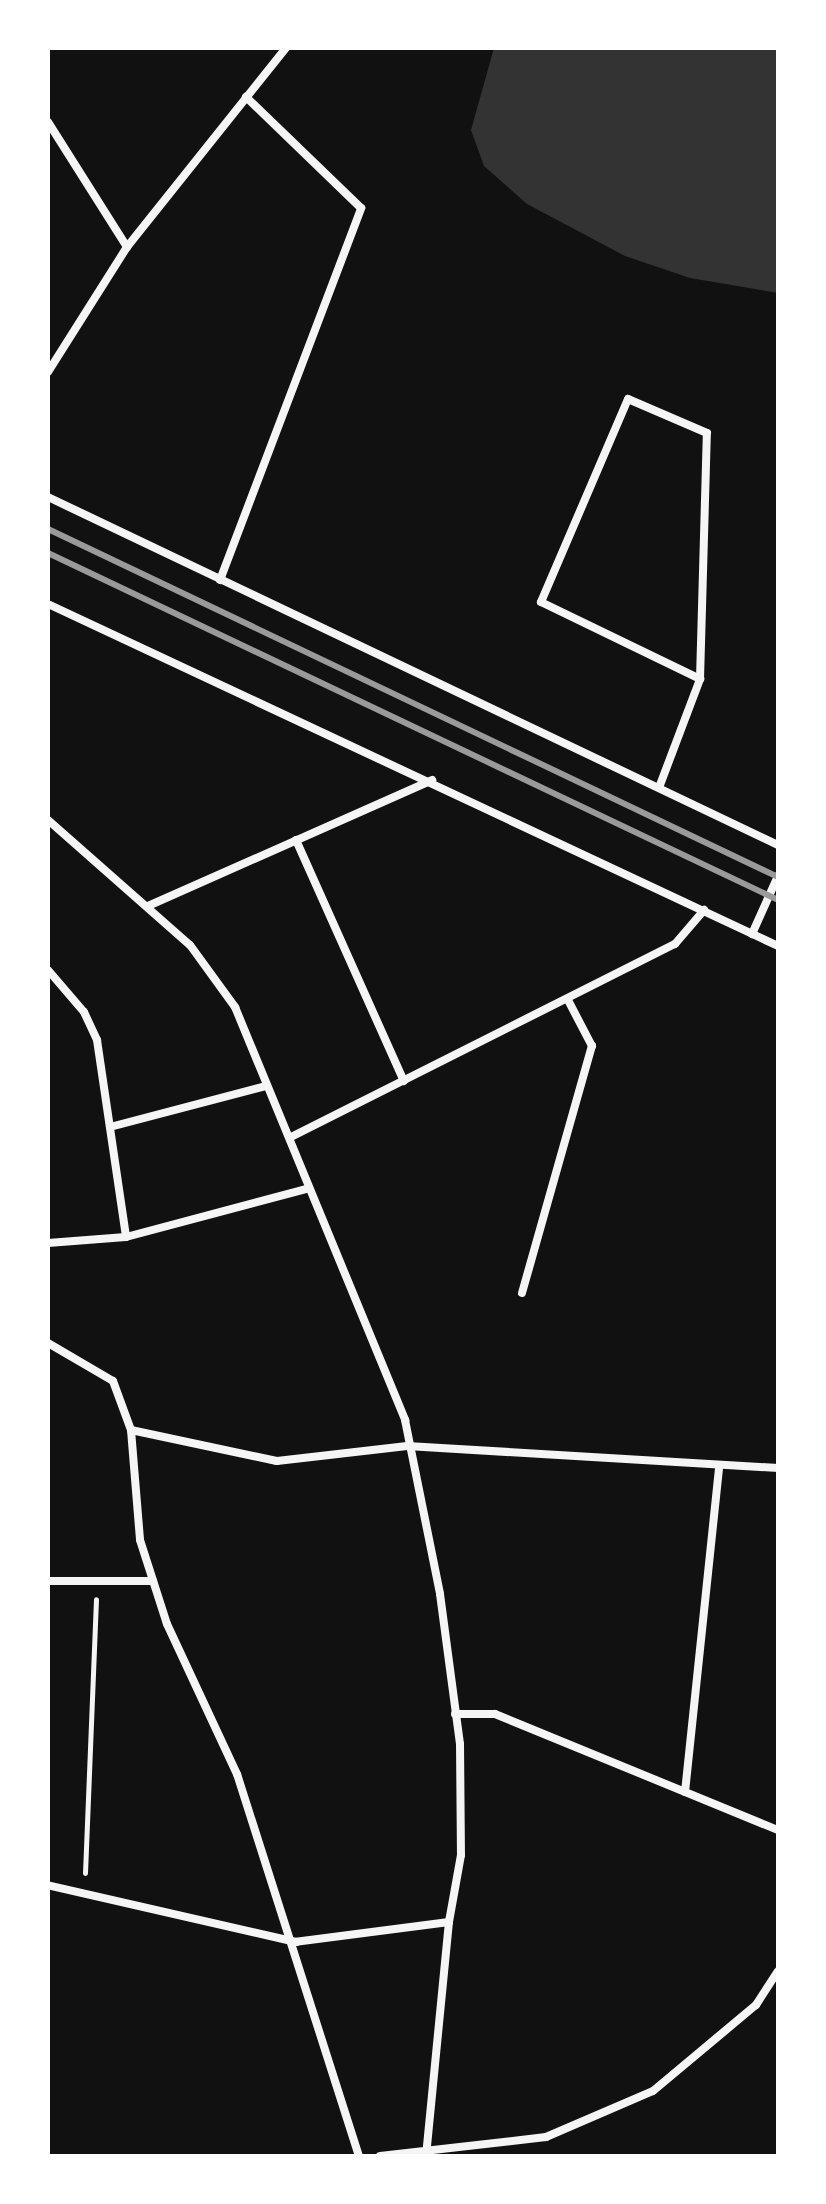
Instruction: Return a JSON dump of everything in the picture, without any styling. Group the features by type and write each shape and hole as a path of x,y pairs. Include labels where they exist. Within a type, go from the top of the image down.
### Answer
{"street":[{"path":"48,372 127,247 286,48"},
{"path":"220,580 361,208 246,97"},
{"path":"48,122 127,247"},
{"path":"660,785 700,679 707,433 628,399 541,602 700,679"},
{"path":"48,497 660,785 778,845"},
{"path":"48,604 432,780 778,946"},
{"path":"148,906 432,780"},
{"path":"48,820 190,945 235,1007 266,1086 291,1137 307,1189 405,1420 407,1446 440,1594 455,1714 461,1855 449,1922 427,2146"},
{"path":"296,840 404,1081"},
{"path":"752,934 778,876"},
{"path":"291,1137 675,944 704,910"},
{"path":"48,970 84,1012 97,1040 126,1237"},
{"path":"522,1293 592,1046 568,1000"},
{"path":"110,1127 266,1086"},
{"path":"48,1243 126,1237 307,1189"},
{"path":"48,1343 113,1381 131,1430 140,1540 153,1581 237,1774 296,1942 304,1999 359,2156"},
{"path":"131,1430 277,1461 407,1446 719,1468 778,1468"},
{"path":"685,1792 719,1468"},
{"path":"48,1581 153,1581"},
{"path":"455,1714 495,1714 778,1830"},
{"path":"48,1885 296,1942 449,1922"},
{"path":"380,2156 427,2146 546,2137 653,2091 756,2005 778,1971"}],"path":[{"path":"84,1893 97,1582"}],"shaded area":[{"path":"494,48 778,48 778,293 690,278 625,256 527,204 484,166 471,130"}],"railway":[{"path":"48,529 778,877"},
{"path":"48,553 778,900"}]}
